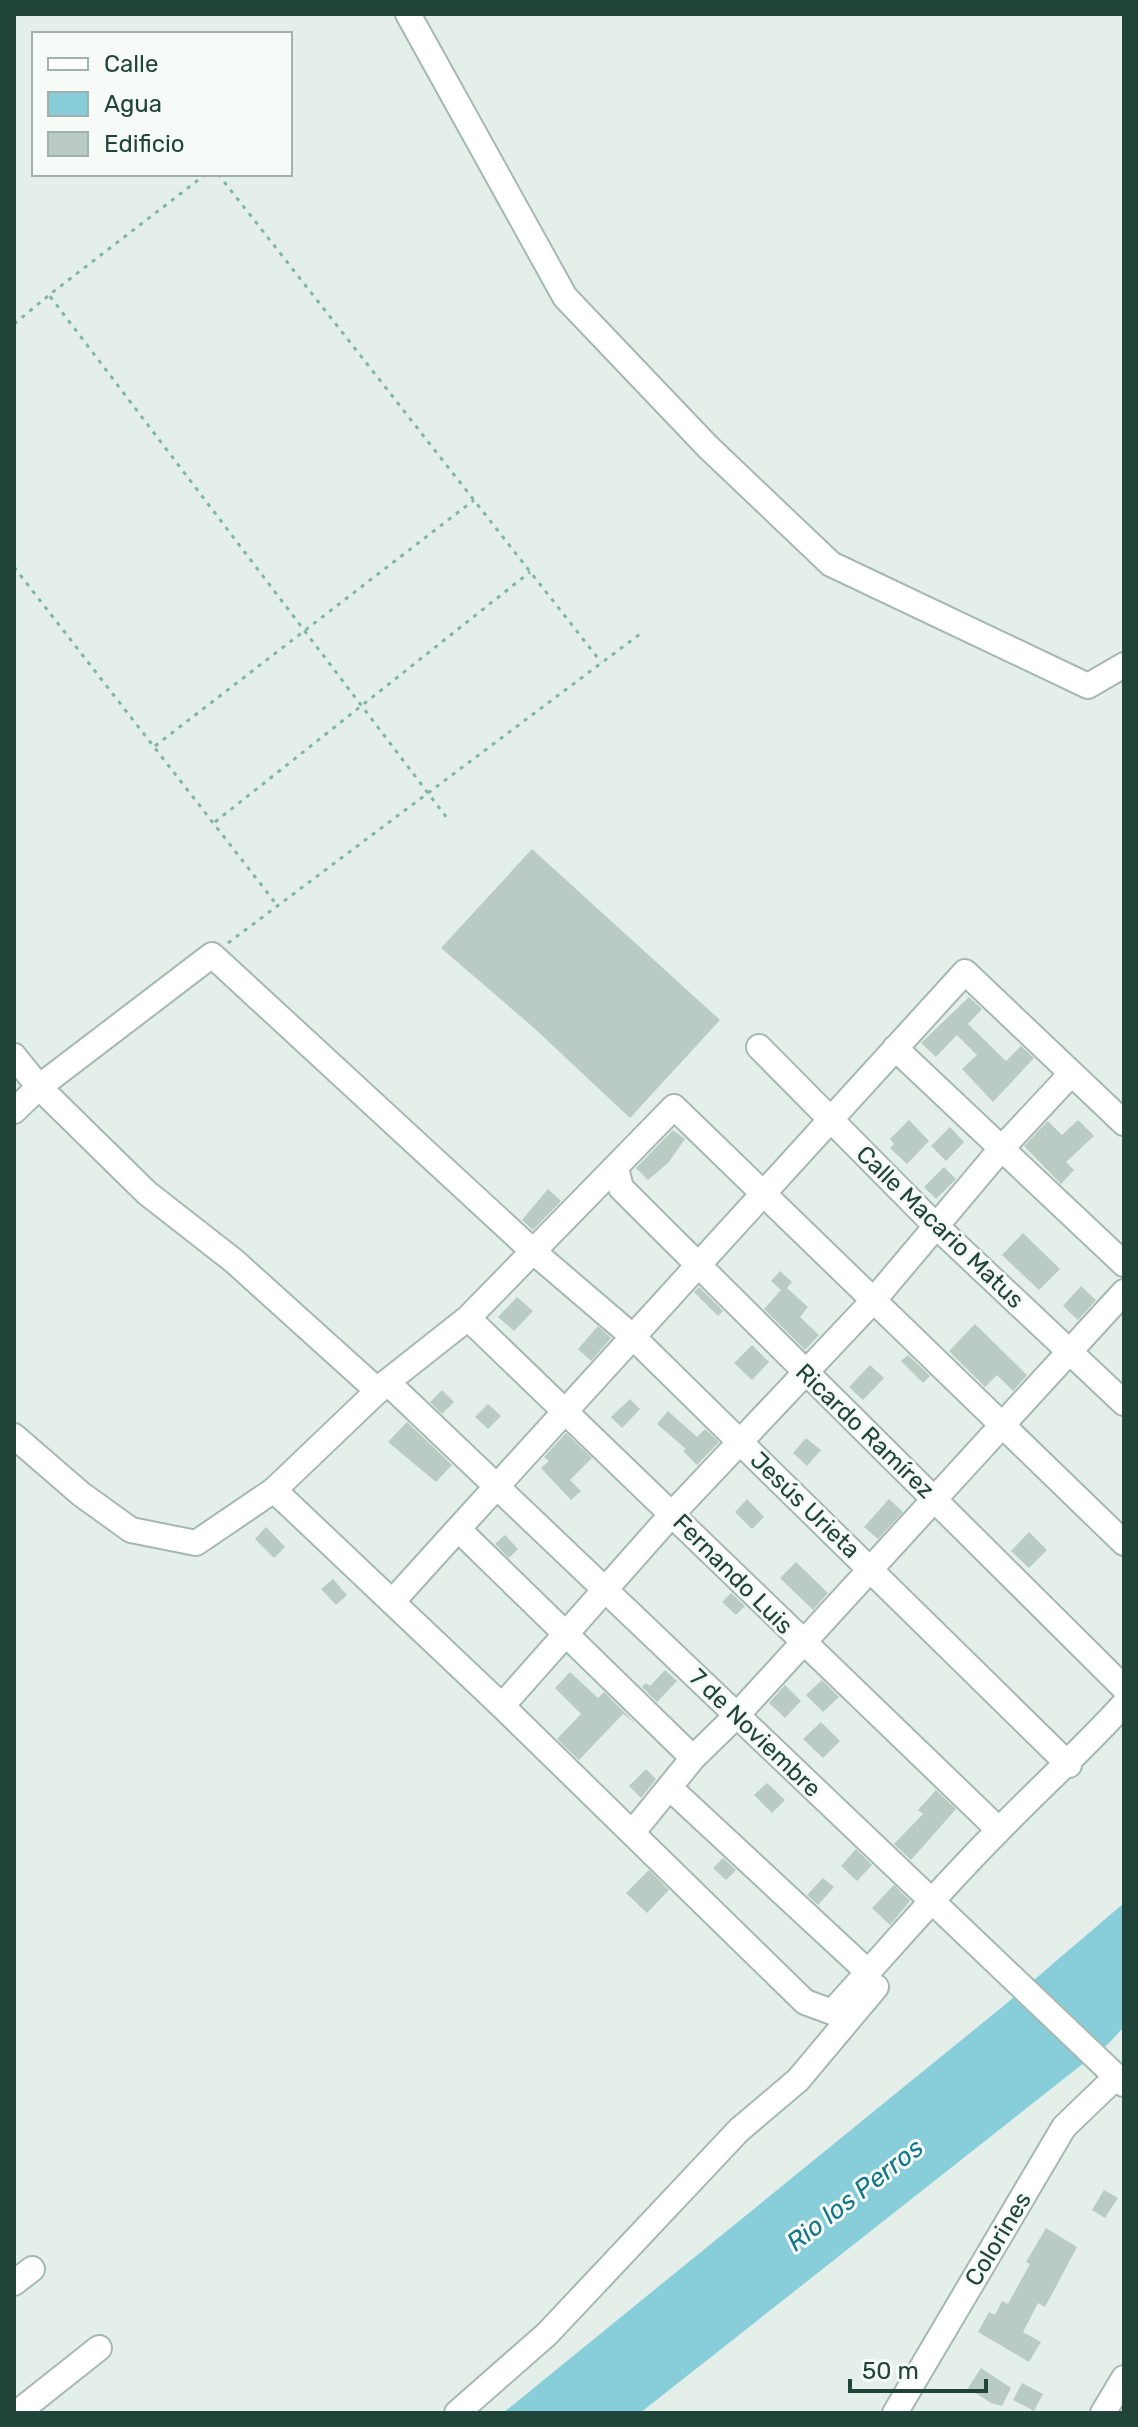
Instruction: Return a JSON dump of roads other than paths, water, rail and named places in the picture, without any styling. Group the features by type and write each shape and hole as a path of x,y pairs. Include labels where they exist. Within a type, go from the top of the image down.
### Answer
{"street":[{"path":"408,14 565,297 708,447 831,564 1088,686 1124,665"},
{"name":"Jesús Urieta","path":"39,1087 212,955 535,1253 632,1336 1069,1765"},
{"path":"392,1602 965,972 1124,1123"},
{"name":"Calle Macario Matus","path":"759,1047 936,1226 1071,1349 1124,1403"},
{"path":"895,1048 1124,1264"},
{"name":"7 de Noviembre","path":"14,1056 39,1087 147,1193 234,1261 496,1486 1120,2080"},
{"path":"502,1706 672,1514 873,1301 1001,1149 1071,1074"},
{"path":"14,1111 39,1087"},
{"path":"14,1436 81,1494 131,1530 196,1543 274,1490 382,1386 468,1318 535,1253 674,1107 1124,1543"},
{"name":"Ricardo Ramírez","path":"616,1168 621,1188 803,1373 935,1498 1124,1688"},
{"path":"632,1833 671,1789 693,1758 737,1715 1124,1292"},
{"name":"Fernando Luis","path":"468,1318 999,1830"},
{"path":"274,1490 502,1706 805,2002 832,2012 930,1902 999,1830 1069,1765 1124,1704"},
{"path":"458,1529 693,1758"},
{"path":"671,1789 868,1972"},
{"path":"457,2413 547,2334 739,2130 798,2080 878,1984 930,1902"},
{"name":"Colorines","path":"895,2413 1064,2127 1120,2080"},
{"path":"21,2408 99,2348"},
{"path":"1103,2413 1124,2378"}],"water":[{"name":"Rio los Perros","path":"1124,1903 1124,2027 1108,2044 640,2413 503,2413 1007,2003"}]}
